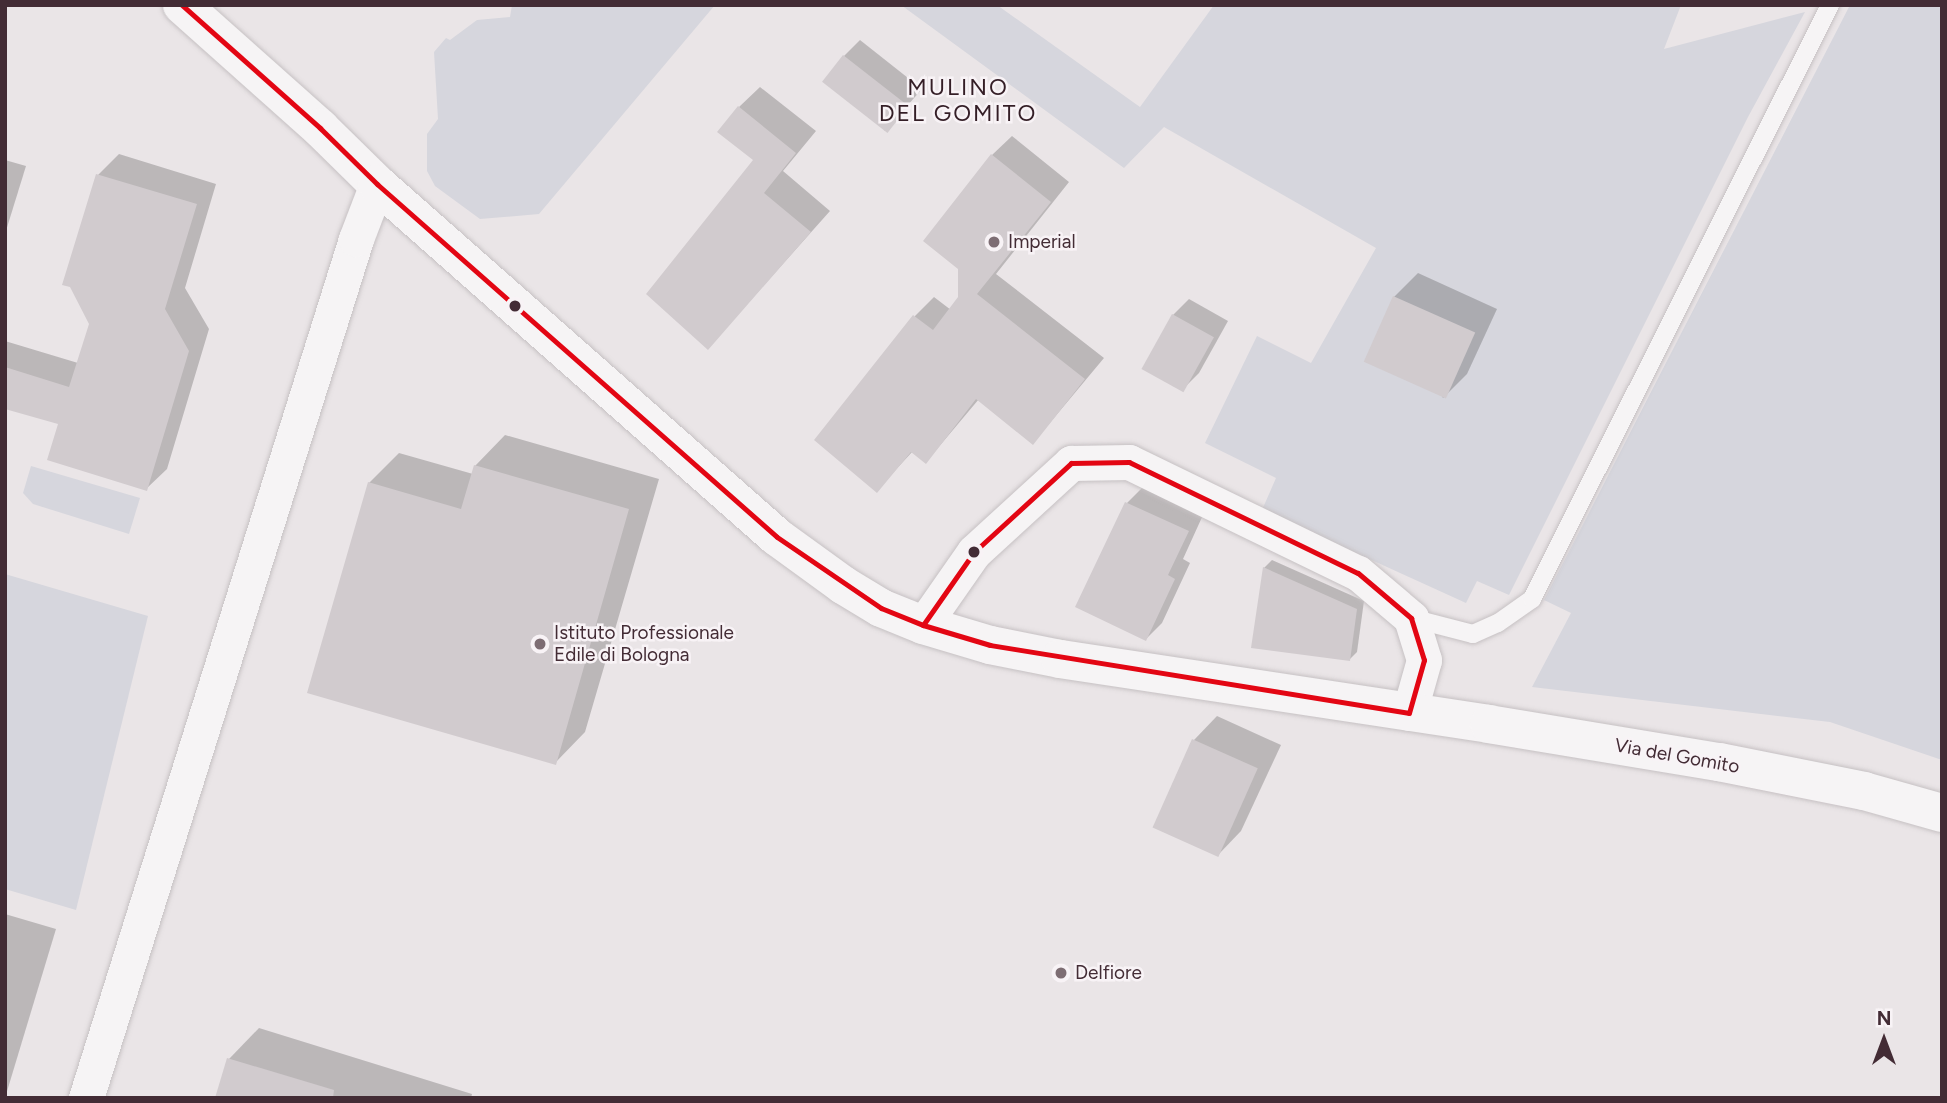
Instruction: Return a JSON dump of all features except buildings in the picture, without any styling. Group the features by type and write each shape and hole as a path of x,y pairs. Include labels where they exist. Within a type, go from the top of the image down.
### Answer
{"street":[{"name":"Via del Gomito","path":"182,5 320,128 377,184 777,537 843,585 881,608 923,625 990,645 1060,659 1719,762 1864,791 1942,813"},
{"path":"86,1098 356,239 377,184"},
{"path":"923,625 974,552 1071,463 1129,462 1358,573 1411,618 1424,660 1409,713"}],"lane":[{"path":"1411,618 1473,634 1498,623 1532,599 1830,5"}],"shaded area":[{"path":"512,5 715,5 539,214 480,219 435,186 427,171 427,134 438,119 434,52 446,38 450,40 477,20 510,17"},
{"path":"901,5 997,5 1140,107 1214,5 1681,5 1664,49 1805,12 1748,117 1509,595 1477,581 1466,603 1262,510 1276,478 1205,443 1257,336 1311,363 1376,248 1164,127 1124,168"},
{"path":"1850,5 1942,5 1942,760 1830,722 1532,687 1571,613 1544,600"},
{"path":"31,466 140,498 129,534 33,504 23,493"},
{"path":"5,574 148,616 76,910 5,889"}],"transit line":[{"path":"182,5 320,128 377,184 777,537 881,608 923,625 990,645 1409,713"},
{"path":"923,625 974,552 1071,463 1129,462 1358,573 1411,618 1424,660 1409,713"}],"place":[{"name":"Imperial","path":"994,242"},
{"name":"Istituto Professionale Edile di Bologna","path":"540,644"},
{"name":"Delfiore","path":"1061,973"}],"district":[{"name":"MULINO DEL GOMITO","path":"958,100"}]}
